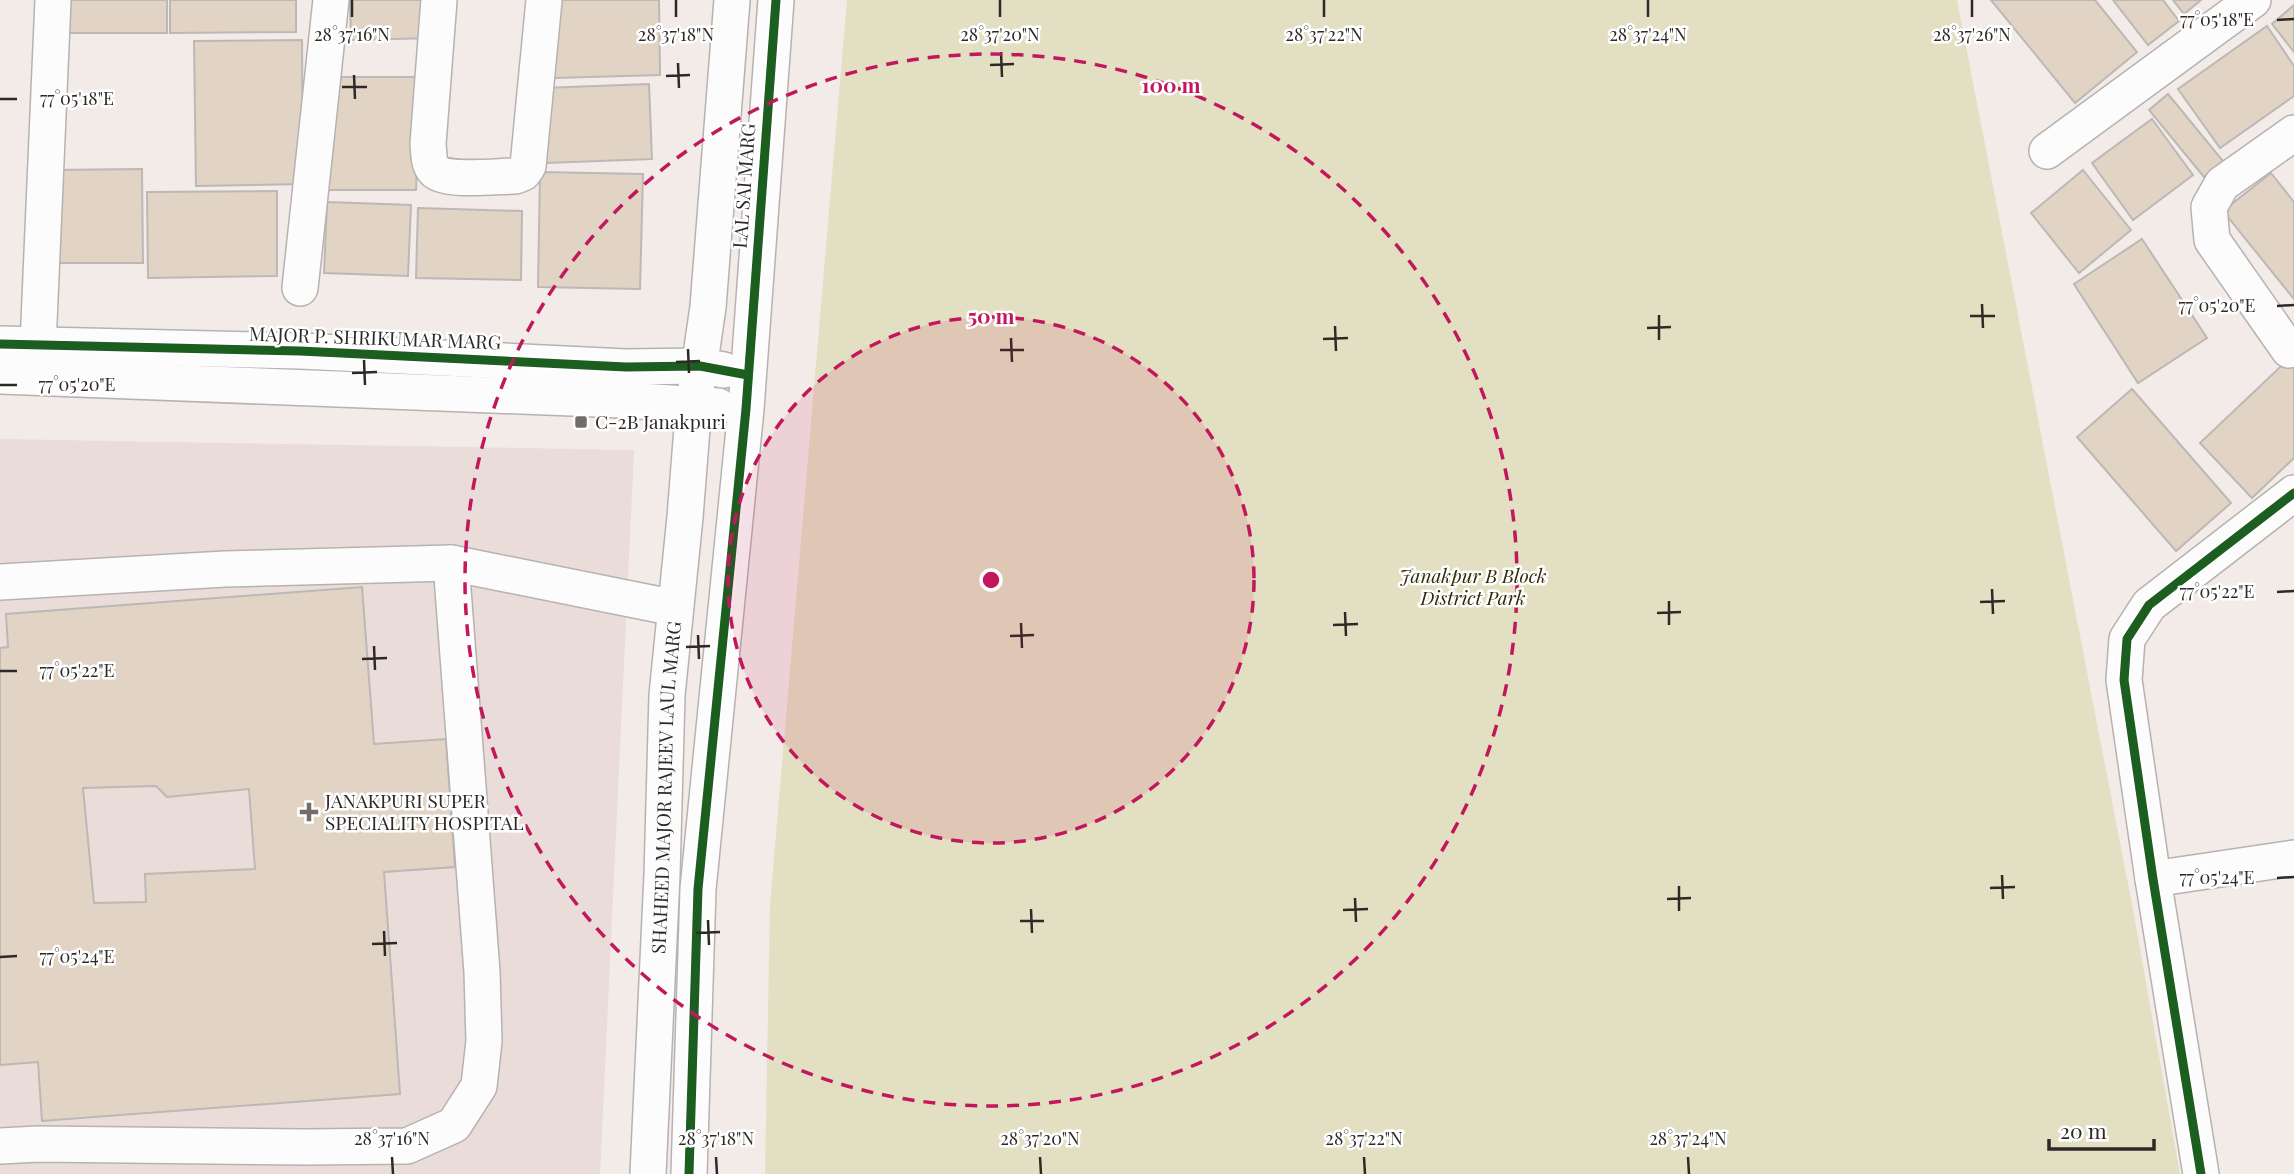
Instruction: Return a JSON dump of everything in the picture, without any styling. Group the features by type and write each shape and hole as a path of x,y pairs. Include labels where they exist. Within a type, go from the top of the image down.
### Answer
{"street":[{"path":"38,345 54,0"},
{"path":"300,288 331,0"},
{"path":"439,0 428,144 429,162 436,172 449,177 514,176 523,173 528,166 544,0"},
{"name":"LAL SAI MARG","path":"694,403 708,307 732,0"},
{"name":"LAL SAI MARG","path":"747,392 776,0"},
{"path":"2047,151 2253,0"},
{"path":"2289,350 2212,240 2209,207 2222,184 2294,133"},
{"name":"MAJOR P. SHRIKUMAR MARG","path":"0,344 300,351 626,367 700,366 747,392"},
{"path":"0,376 694,403 747,392"},
{"name":"SHAHEED MAJOR RAJEEV LAUL MARG","path":"689,1174 698,889 747,392"},
{"name":"SHAHEED MAJOR RAJEEV LAUL MARG","path":"648,1174 662,875 667,695 694,403"},
{"path":"2201,1174 2124,680 2127,639 2149,605 2294,494"},
{"path":"0,582 225,569 451,563 676,608"},
{"path":"0,1146 38,1159 306,1147 407,1146 454,1125 479,1087 484,1041 481,958 451,563"},
{"path":"2153,879 2294,858"}],"shaded area":[{"name":"JANAKPURI SUPER SPECIALITY HOSPITAL","path":"0,439 634,450 600,1174 0,1174"}],"green space":[{"name":"Janakpur B Block District Park","path":"847,0 1957,0 2134,915 2180,1174 765,1174 770,905"}],"building":[{"path":"60,0 167,0 167,33 60,33"},
{"path":"170,0 296,0 296,32 170,33"},
{"path":"350,0 433,0 434,38 351,40"},
{"path":"552,0 659,0 660,75 554,78"},
{"path":"1991,0 2095,0 2137,52 2075,103"},
{"path":"2113,0 2163,0 2179,21 2148,45"},
{"path":"2173,0 2201,0 2184,14"},
{"path":"2294,5 2294,52 2272,24"},
{"path":"2267,26 2294,66 2294,96 2220,148 2178,89"},
{"path":"302,40 303,184 196,186 194,41"},
{"path":"333,77 421,77 416,190 328,190"},
{"path":"649,84 652,159 546,163 543,88"},
{"path":"2168,94 2223,161 2204,177 2149,110"},
{"path":"2152,119 2193,175 2133,220 2092,163"},
{"path":"142,169 143,263 53,263 52,170"},
{"path":"2083,170 2131,230 2079,273 2031,213"},
{"path":"540,172 643,174 640,289 538,287"},
{"path":"2271,173 2294,202 2294,299 2223,211"},
{"path":"277,191 277,276 148,278 147,192"},
{"path":"327,202 411,205 408,276 324,273"},
{"path":"418,208 522,211 521,280 416,278"},
{"path":"2142,239 2207,338 2138,383 2074,284"},
{"path":"2294,354 2294,458 2252,498 2200,443"},
{"path":"2132,389 2231,503 2176,551 2077,437"},
{"path":"362,587 374,744 446,739 455,867 384,872 400,1094 42,1121 38,1062 0,1065 0,648 8,647 6,614","holes":["156,786 167,797 249,789 255,869 145,874 146,902 94,903 83,788"]}],"cycle path":[{"path":"689,1174 698,889 746,409 776,0"},
{"path":"0,344 300,351 626,367 700,366 748,375"},
{"path":"2201,1174 2124,680 2127,639 2149,605 2294,493"}],"place":[{"name":"C-2B Janakpuri","path":"581,422"},
{"name":"JANAKPURI SUPER SPECIALITY HOSPITAL","path":"309,812"}]}
